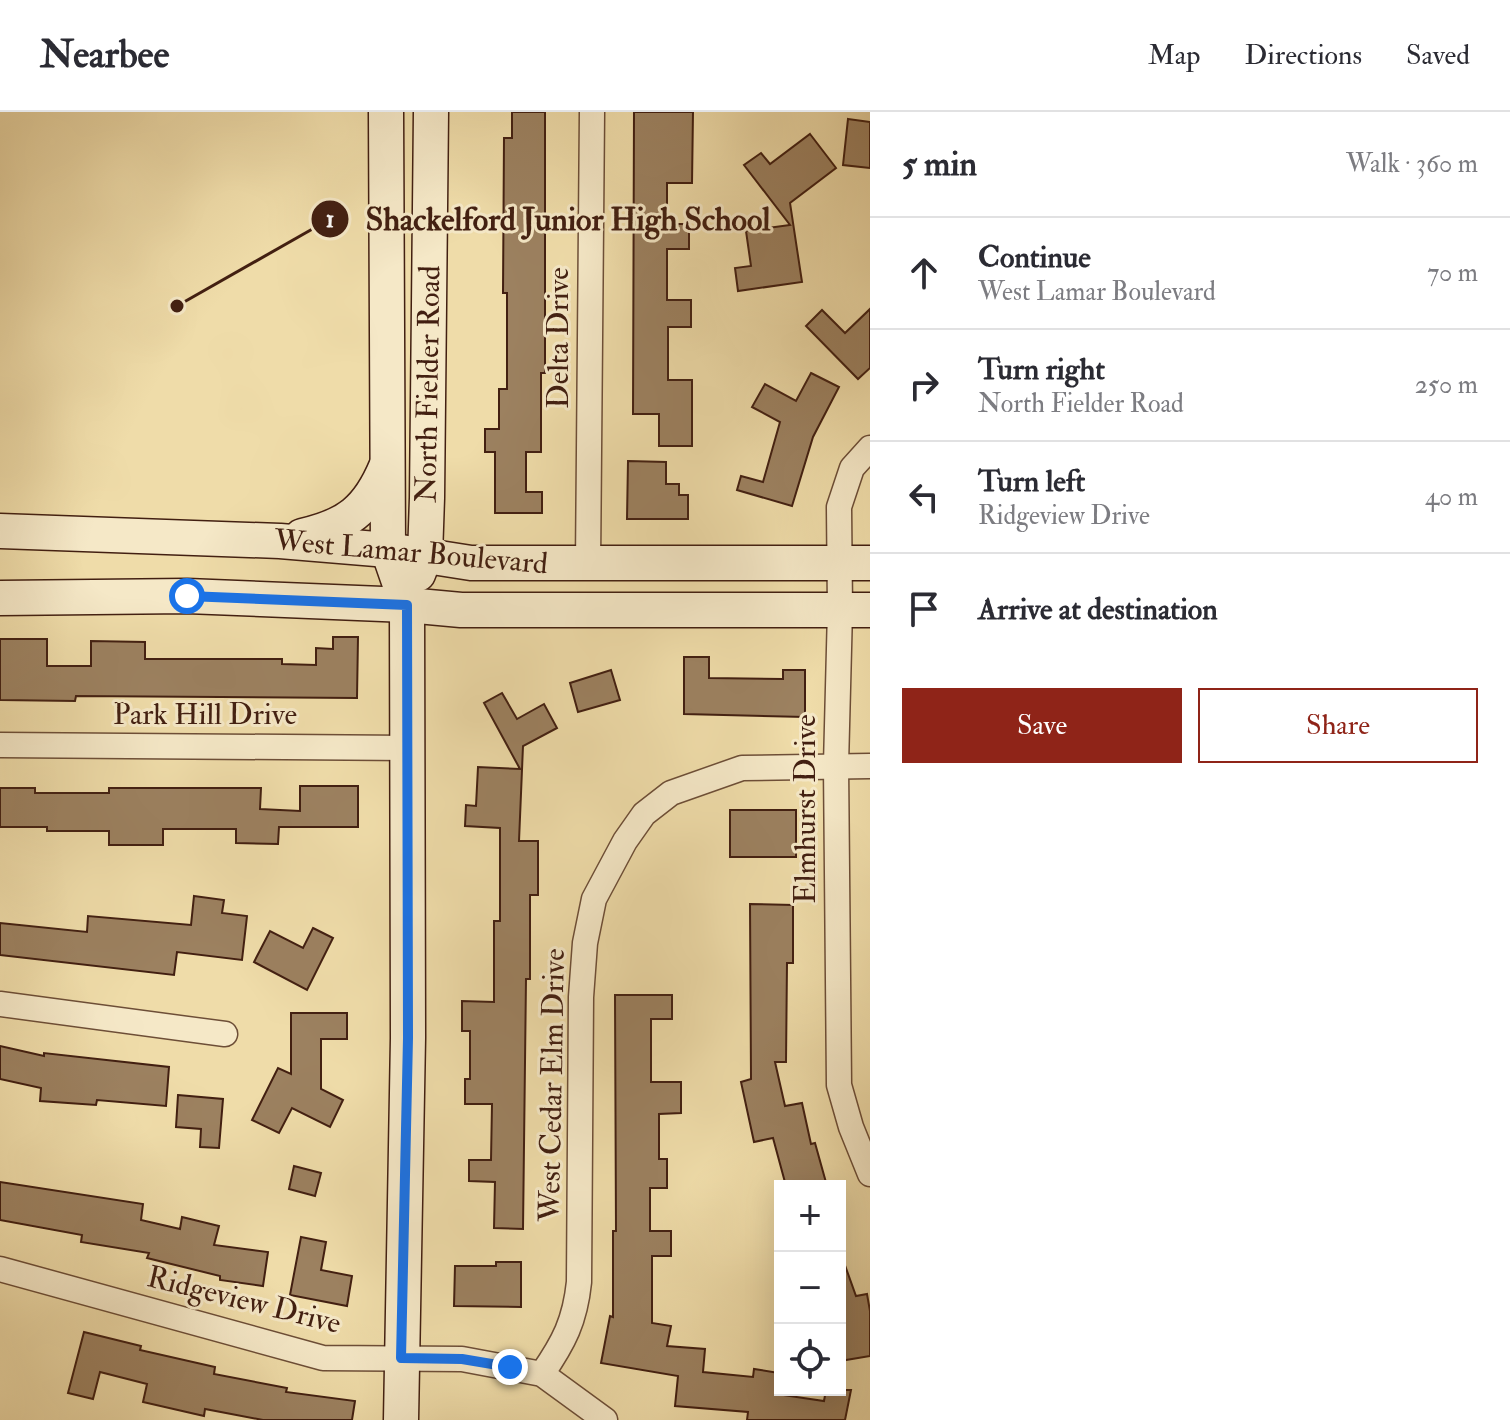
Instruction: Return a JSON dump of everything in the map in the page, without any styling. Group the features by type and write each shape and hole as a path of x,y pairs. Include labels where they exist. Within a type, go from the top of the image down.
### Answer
{"main road":[{"name":"North Fielder Road","path":"386,112 388,550 407,605 409,748 408,1053 401,1420"},
{"name":"North Fielder Road","path":"407,605 425,556 431,112"},
{"path":"280,541 324,531 344,522 370,497 388,463"},
{"name":"West Lamar Boulevard","path":"0,531 280,541 388,550 471,563 855,563"},
{"name":"West Lamar Boulevard","path":"0,598 187,596 477,610 855,610"}],"street":[{"name":"Delta Drive","path":"588,564 592,112"},
{"name":"Elmhurst Drive","path":"870,448 852,468 839,507 855,563 855,610 836,765 839,1085 851,1127 870,1174"},
{"name":"Park Hill Drive","path":"0,745 409,748"},
{"name":"West Cedar Elm Drive","path":"542,1374 565,1341 576,1311 579,1282 581,997 585,943 594,899 625,841 644,814 671,793 742,768 870,766"},
{"path":"0,1004 225,1034"},
{"name":"Ridgeview Drive","path":"0,1269 323,1358 462,1359 542,1374 605,1420"}],"building":[{"path":"512,112 545,112 545,373 541,373 541,452 526,452 526,492 542,492 542,513 495,513 495,452 485,452 485,429 499,429 499,389 507,389 507,293 503,293 504,138 512,138"},
{"path":"634,112 693,112 692,183 667,183 667,224 689,224 689,249 667,249 667,300 691,300 691,327 668,327 668,380 692,380 692,446 659,446 659,414 633,414"},
{"path":"848,119 870,122 870,168 843,165"},
{"path":"810,134 836,168 790,203 802,282 738,291 735,268 751,266 746,231 790,225 744,165 761,153 770,164"},
{"path":"870,309 870,368 858,379 806,326 822,310 845,333"},
{"path":"811,373 839,387 813,437 792,506 737,490 741,476 763,482 780,422 752,407 765,384 796,401"},
{"path":"628,461 666,462 666,484 679,484 679,495 688,495 688,519 627,519"},
{"path":"333,637 358,637 357,698 76,696 75,701 0,700 0,639 47,639 47,666 91,666 91,641 145,642 145,659 282,659 282,664 316,665 316,648 333,649"},
{"path":"684,657 709,657 709,678 783,679 783,670 805,670 805,717 684,714"},
{"path":"611,670 620,700 578,712 570,683"},
{"path":"502,693 517,719 544,704 557,728 523,746 519,841 538,841 538,895 530,895 530,979 526,979 523,1229 494,1228 495,1182 469,1181 469,1160 491,1160 492,1104 465,1104 465,1079 470,1079 470,1031 462,1031 462,1001 494,1002 494,921 500,921 500,828 465,826 466,805 476,806 478,767 520,769 484,703"},
{"path":"300,786 358,786 358,827 279,827 278,844 236,843 236,829 163,829 163,845 109,845 109,831 0,827 0,788 35,788 35,793 109,793 109,788 261,788 260,809 300,811"},
{"path":"730,810 796,810 796,857 730,857"},
{"path":"194,896 224,900 222,913 247,916 242,960 177,952 174,975 0,955 0,923 87,932 88,916 191,925"},
{"path":"750,904 793,905 793,963 787,963 786,1062 775,1062 785,1106 802,1103 811,1144 815,1143 825,1180 784,1180 773,1138 754,1142 741,1082 751,1079"},
{"path":"313,928 333,938 307,990 254,962 270,931 303,948"},
{"path":"615,995 672,995 672,1019 651,1019 651,1082 681,1082 681,1113 659,1114 659,1159 667,1159 667,1188 650,1188 650,1231 671,1231 671,1256 652,1256 652,1323 671,1326 667,1346 705,1349 703,1372 753,1377 754,1369 774,1372 774,1396 824,1401 825,1396 846,1396 846,1390 851,1390 845,1420 747,1420 748,1412 675,1406 678,1376 601,1363 610,1316 613,1317 613,1231 616,1231"},
{"path":"291,1013 347,1013 347,1039 321,1039 321,1089 343,1100 330,1127 292,1108 279,1133 252,1120 278,1068 291,1074"},
{"path":"0,1046 44,1056 44,1053 169,1067 166,1106 97,1100 96,1105 40,1101 41,1088 0,1079"},
{"path":"178,1095 223,1099 219,1148 200,1147 201,1129 176,1127"},
{"path":"294,1166 321,1173 315,1196 289,1189"},
{"path":"0,1182 143,1204 141,1220 180,1229 182,1217 219,1226 214,1245 268,1252 263,1286 220,1280 220,1276 147,1258 149,1253 81,1242 82,1235 0,1220"},
{"path":"301,1237 326,1242 321,1270 352,1276 347,1306 290,1295"},
{"path":"496,1262 521,1262 521,1307 454,1306 455,1266 496,1266"},
{"path":"846,1268 856,1296 867,1294 870,1356 846,1360"},
{"path":"84,1332 141,1346 140,1350 215,1367 214,1374 287,1388 286,1392 355,1401 352,1420 263,1420 205,1409 204,1416 143,1402 147,1384 100,1372 93,1399 68,1393"}],"place":[{"name":"Shackelford Junior High School","path":"177,306"}],"route":[{"path":"187,596 407,605 408,1038 401,1358 462,1359 510,1367"}]}
